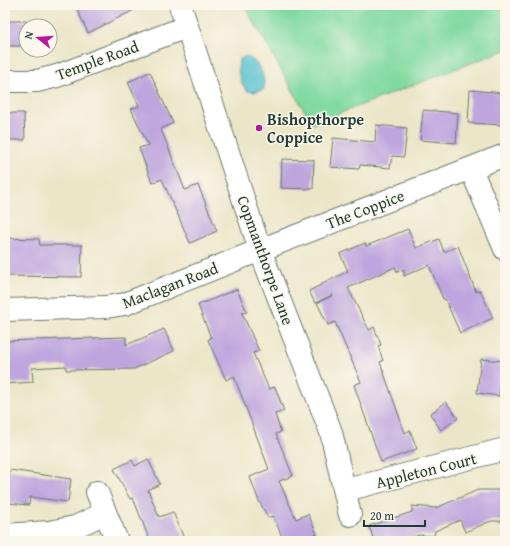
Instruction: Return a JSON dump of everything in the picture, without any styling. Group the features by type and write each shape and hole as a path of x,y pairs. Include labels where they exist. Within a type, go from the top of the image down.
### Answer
{"street":[{"name":"Copmanthorpe Lane","path":"180,5 260,250 331,432 346,490 350,515"},
{"name":"Temple Road","path":"5,81 37,81 57,76 186,27"},
{"name":"The Coppice","path":"260,250 505,156"},
{"path":"471,169 505,249"},
{"name":"Maclagan Road","path":"5,310 106,307 125,304 260,250"},
{"name":"Appleton Court","path":"346,490 505,449"},
{"path":"97,492 117,541"},
{"path":"5,535 49,532 75,526 105,513"}],"green space":[{"path":"244,5 505,5 505,50 312,124"}],"water":[{"path":"246,56 255,62 261,70 264,78 264,89 255,92 247,91 242,83 238,69 239,60"}],"building":[{"path":"75,5 144,5 88,33"},
{"path":"5,21 18,21 18,46 5,46"},
{"path":"150,72 173,123 161,129 185,190 198,185 217,231 190,243 162,179 152,183 139,148 148,145 131,109 139,106 128,82"},
{"path":"470,90 505,93 504,125 468,123"},
{"path":"423,110 458,113 456,143 420,140"},
{"path":"5,113 24,113 25,140 5,140"},
{"path":"376,125 407,128 404,157 392,156 390,168 360,165 359,169 330,167 333,138 375,142"},
{"path":"282,159 314,160 313,189 281,188"},
{"path":"408,229 416,248 439,239 444,252 458,246 476,292 480,290 493,318 460,333 445,299 443,299 429,265 404,276 404,269 397,272 395,267 348,288 369,330 374,327 381,345 378,346 383,361 380,362 405,433 410,430 417,449 381,462 354,385 361,382 335,322 328,325 317,303 333,295 315,303 309,291 348,271 340,254 365,243 366,246"},
{"path":"5,238 39,239 40,245 82,245 81,277 5,276"},
{"path":"237,289 247,312 242,313 259,351 253,353 269,389 275,387 284,411 275,414 281,432 276,434 293,476 279,481 296,519 308,514 317,534 300,541 284,541 273,516 268,518 258,499 250,477 269,469 234,376 226,380 208,340 211,338 198,305"},
{"path":"164,329 174,351 134,369 66,370 66,366 32,368 33,382 5,384 5,341 126,337 126,345"},
{"path":"481,359 503,361 499,396 477,393"},
{"path":"446,402 458,418 441,430 430,414"},
{"path":"148,459 160,484 148,490 159,517 173,512 185,541 150,541 133,498 130,499 114,469 132,460 135,466"},
{"path":"10,470 71,479 68,502 30,497 29,505 7,503"},
{"path":"478,490 505,490 505,521 491,521 465,532 460,520 435,531 434,536 419,535 401,541 374,541 369,526 412,512 412,506 436,508"}],"place":[{"name":"Bishopthorpe Coppice","path":"259,128"}]}
